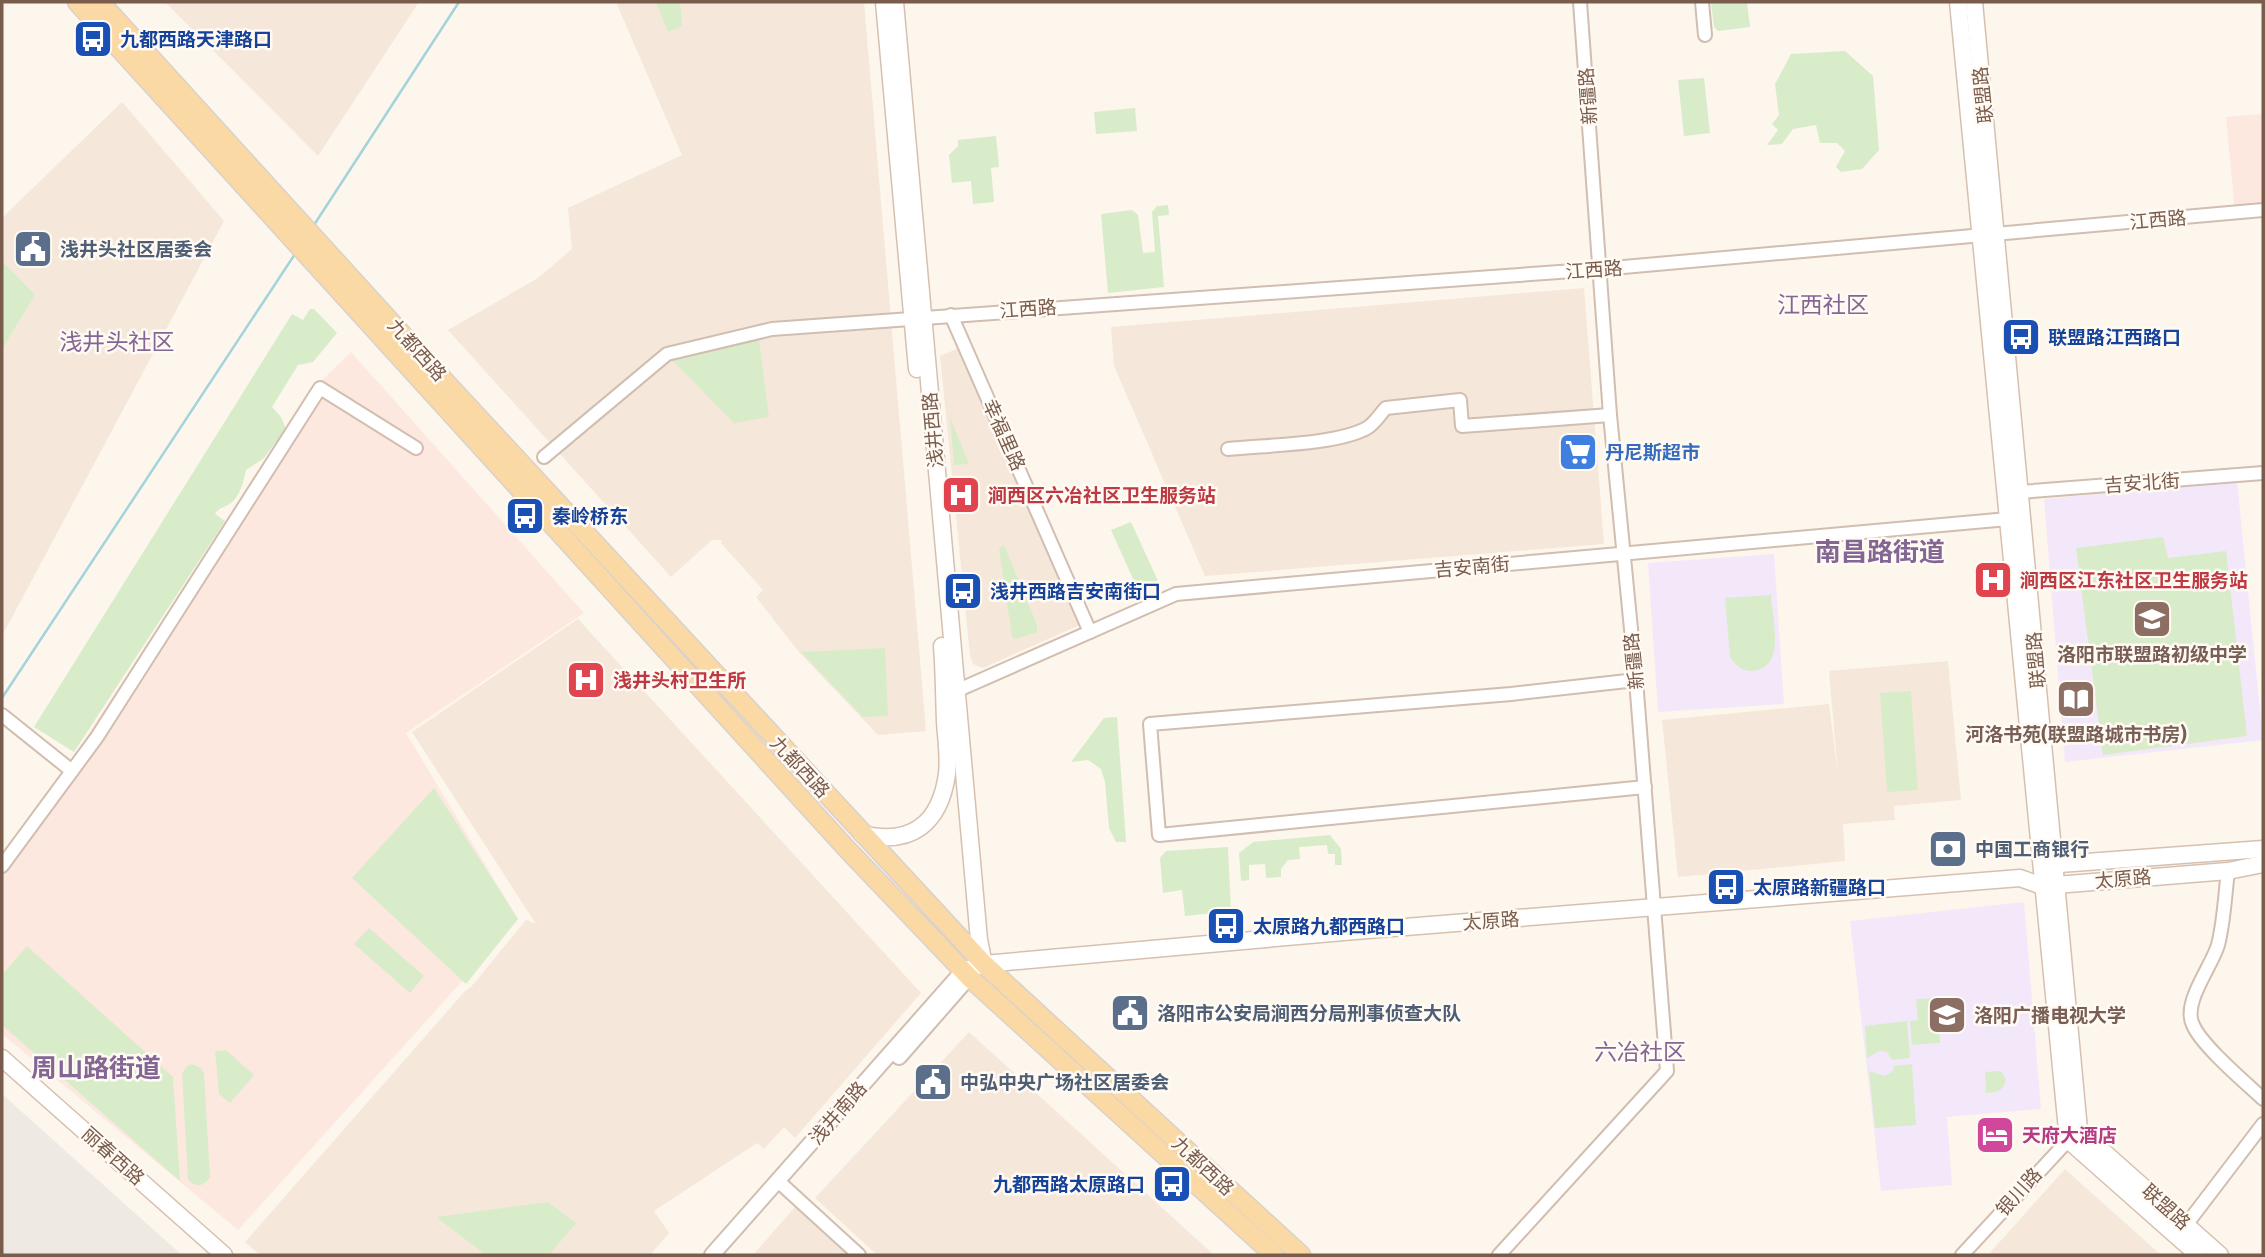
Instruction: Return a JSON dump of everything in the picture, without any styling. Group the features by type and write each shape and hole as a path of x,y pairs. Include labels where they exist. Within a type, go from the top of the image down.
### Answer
{"main road":[{"path":"76,2 273,220 321,259"},
{"path":"100,2 282,203 321,259"},
{"path":"111,2 125,31"},
{"name":"浅井西路","path":"884,2 956,691 979,940 984,964"},
{"name":"浅井西路","path":"862,834 881,837 912,834 930,821 941,800 947,772 943,658 895,2"},
{"name":"联盟路","path":"1958,2 2020,492 2049,885 2073,1135 2198,1255"},
{"name":"联盟路","path":"1974,2 2008,519 2048,865"},
{"name":"九都西路","path":"321,259 984,964 1301,1255"},
{"name":"九都西路","path":"321,259 846,848 966,974 1274,1255"},
{"name":"太原路","path":"2020,878 2048,865 2263,849"},
{"name":"太原路","path":"966,974 984,964 1354,931 2020,878 2049,885 2228,870 2263,864"},
{"name":"丽春西路","path":"2,1058 224,1255"},
{"name":"丽春西路","path":"2,1071 211,1255"},
{"name":"联盟路","path":"2073,1135 2220,1255"}],"street":[{"name":"新疆路","path":"1499,1255 1667,1070 1636,680 1610,415 1580,2"},
{"path":"1702,2 1705,36"},
{"name":"江西路","path":"544,457 667,354 772,329 951,314 1601,270 2263,210"},
{"name":"幸福里路","path":"951,314 1090,632"},
{"path":"2,866 97,737 320,388 416,448"},
{"path":"1228,449 1330,439 1370,426 1386,408 1460,400 1462,426 1610,415"},
{"name":"吉安北街","path":"2020,492 2263,473"},
{"name":"吉安南街","path":"956,691 1176,594 2008,519"},
{"path":"1636,680 1511,694 1150,724 1159,835 1645,788"},
{"path":"2,715 72,771"},
{"name":"太原路","path":"2223,850 2263,843"},
{"path":"2228,870 2218,945 2189,1016 2193,1028 2214,1052 2263,1099"},
{"name":"太原路","path":"2228,870 2263,871"},
{"name":"浅井南路","path":"724,1255 782,1184 966,974"},
{"path":"2186,1225 2263,1124"},
{"name":"银川路","path":"1962,1255 2073,1135"},
{"path":"782,1184 859,1255"},
{"name":"浅井南路","path":"712,1255 782,1184"}],"shaded area":[{"path":"165,2 419,2 318,156"},
{"path":"616,2 864,2 926,731 878,735 798,651 756,597 763,590 721,543 722,540 712,540 671,577 448,330 538,278 572,249 568,208 682,155"},
{"path":"122,102 224,221 2,636 2,218"},
{"path":"2263,114 2263,210 2235,213 2226,117"},
{"path":"1584,288 1604,544 1205,576 1114,366 1111,327"},
{"path":"961,347 1082,624 983,668 973,664 970,656 940,356"},
{"path":"351,352 584,613 406,733 518,919 238,1230 2,1034 2,867 313,389"},
{"name":"洛阳市联盟路初级中学","path":"2237,481 2263,740 2065,762 2044,499"},
{"path":"1774,554 1784,704 1658,712 1648,563"},
{"path":"578,619 921,993 795,1138 784,1127 764,1149 757,1143 654,1211 669,1233 650,1255 260,1255 245,1242 471,987 526,920 536,924 412,732"},
{"path":"1948,661 1961,800 1894,806 1895,820 1843,824 1845,861 1678,877 1662,720 1829,704 1838,775 1829,671"},
{"name":"洛阳广播电视大学","path":"2024,902 2041,1109 1947,1117 1952,1185 1881,1191 1850,921"},
{"path":"969,1032 1214,1255 877,1255 815,1198"},
{"path":"2,1094 138,1216 182,1255 2,1255"},
{"path":"2065,1169 2161,1255 1988,1255"},
{"path":"796,1206 851,1255 753,1255"}],"green space":[{"path":"656,2 680,2 682,26 668,32"},
{"path":"1711,2 1747,2 1750,27 1718,31 1714,27"},
{"path":"1845,51 1873,76 1879,150 1862,169 1841,172 1836,167 1845,151 1837,143 1820,143 1816,125 1793,129 1782,144 1767,145 1778,130 1772,124 1779,115 1775,84 1791,54"},
{"path":"1704,78 1710,133 1684,136 1678,80"},
{"path":"1135,108 1137,131 1096,134 1094,112"},
{"path":"996,136 999,167 991,168 994,202 973,204 971,181 952,183 949,155 958,146 958,140"},
{"path":"1168,205 1169,215 1158,216 1164,287 1108,293 1101,214 1132,210 1138,215 1143,253 1155,252 1152,212 1157,206"},
{"path":"2,261 35,295 2,349"},
{"path":"310,309 314,309 337,333 313,362 298,365 272,407 281,417 286,429 263,459 246,470 235,498 215,514 225,521 74,752 34,727 292,314 303,320"},
{"path":"759,339 769,417 734,423 670,358"},
{"path":"950,417 969,464 954,465"},
{"path":"1131,522 1158,581 1138,590 1111,530"},
{"path":"2163,537 2168,558 2226,551 2247,736 2103,755 2076,548"},
{"path":"1004,545 1037,625 1037,632 1016,639 1012,637 999,548"},
{"path":"1771,595 1775,629 1774,652 1770,662 1763,668 1745,670 1730,657 1725,598"},
{"path":"885,648 888,716 863,717 801,652"},
{"path":"1911,691 1918,790 1887,792 1880,693"},
{"path":"1117,717 1126,842 1116,842 1109,828 1105,782 1101,769 1088,760 1071,762 1104,718"},
{"path":"434,788 518,919 466,984 352,878"},
{"path":"1330,835 1341,849 1342,865 1335,865 1335,854 1328,854 1327,845 1299,847 1300,859 1288,860 1281,869 1281,877 1266,878 1265,864 1249,865 1249,880 1241,881 1239,853 1253,842"},
{"path":"1228,847 1231,911 1185,916 1182,890 1163,893 1160,858 1166,851"},
{"path":"369,928 424,976 410,993 354,944"},
{"path":"27,946 173,1077 180,1181 2,1025 2,975"},
{"path":"1936,998 1940,1043 1912,1045 1910,1021 1918,1020 1916,999"},
{"path":"1907,1021 1910,1058 1892,1060 1887,1052 1879,1051 1867,1058 1865,1026"},
{"path":"226,1050 254,1075 230,1103 219,1094 215,1051"},
{"path":"192,1064 201,1068 204,1073 210,1177 199,1185 188,1179 182,1074 187,1066"},
{"path":"1912,1064 1916,1125 1875,1128 1869,1071 1885,1076 1893,1071 1894,1066"},
{"path":"1985,1072 2002,1072 2005,1084 1999,1091 1986,1093"},
{"path":"548,1202 576,1223 549,1255 486,1255 436,1217"}],"waterway":[{"path":"314,225 459,2"},
{"path":"2,698 295,254"}],"place":[{"name":"九都西路天津路口","path":"93,39"},
{"name":"浅井头社区居委会","path":"33,249"},
{"name":"联盟路江西路口","path":"2021,337"},
{"name":"丹尼斯超市","path":"1578,452"},
{"name":"涧西区六冶社区卫生服务站","path":"961,495"},
{"name":"秦岭桥东","path":"525,516"},
{"name":"涧西区江东社区卫生服务站","path":"1993,580"},
{"name":"浅井西路吉安南街口","path":"963,591"},
{"name":"洛阳市联盟路初级中学","path":"2152,619"},
{"name":"浅井头村卫生所","path":"586,680"},
{"name":"河洛书苑(联盟路城市书房)","path":"2076,699"},
{"name":"中国工商银行","path":"1948,849"},
{"name":"太原路新疆路口","path":"1726,887"},
{"name":"太原路九都西路口","path":"1226,926"},
{"name":"洛阳市公安局涧西分局刑事侦查大队","path":"1130,1013"},
{"name":"洛阳广播电视大学","path":"1947,1015"},
{"name":"中弘中央广场社区居委会","path":"933,1082"},
{"name":"天府大酒店","path":"1995,1135"},
{"name":"九都西路太原路口","path":"1172,1184"}],"district":[{"name":"江西社区","path":"1823,305"},
{"name":"浅井头社区","path":"117,342"},
{"name":"南昌路街道","path":"1880,552"},
{"name":"六冶社区","path":"1640,1052"},
{"name":"周山路街道","path":"96,1068"}]}
